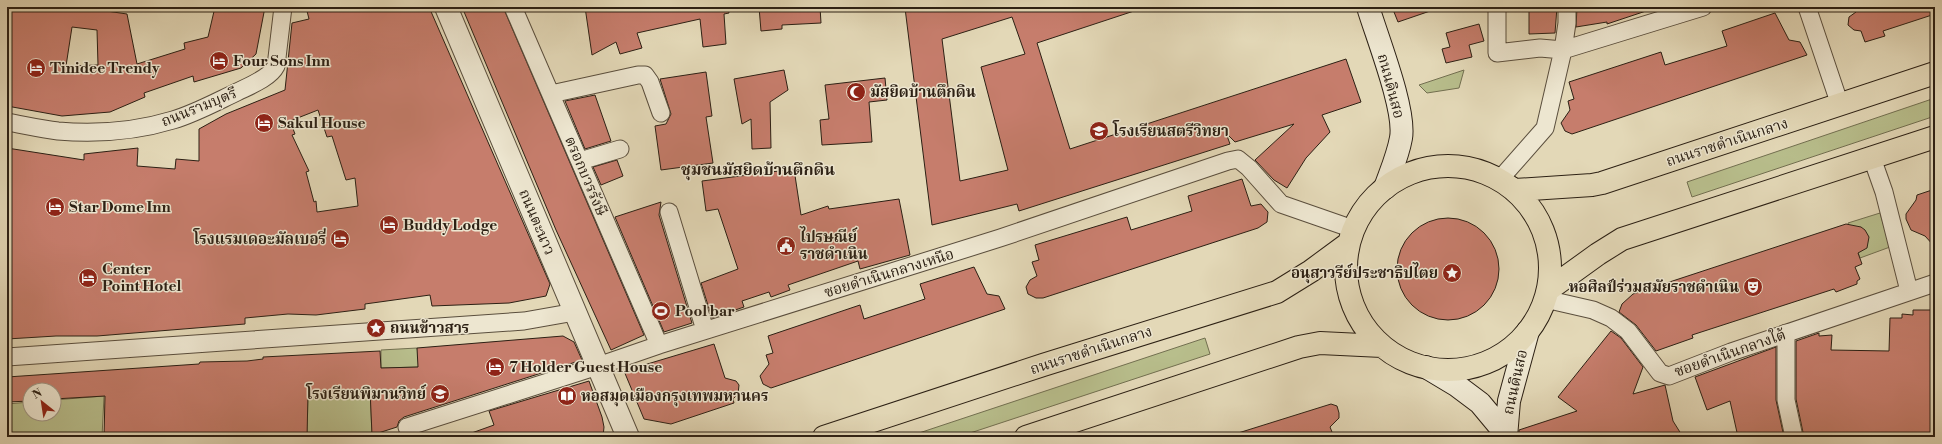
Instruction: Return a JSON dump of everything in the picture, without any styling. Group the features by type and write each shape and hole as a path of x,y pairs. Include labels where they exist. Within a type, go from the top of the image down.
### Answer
{"main road":[{"name":"ถนนราชดำเนินกลาง","path":"1507,184 1592,185 1602,183 1935,73"},
{"path":"1547,294 1598,254 1622,239 1935,137"},
{"path":"1449,166 1477,170 1507,184 1535,213 1550,260 1547,294 1538,316 1528,331 1501,354 1473,366 1449,370 1426,367 1402,359 1382,346 1367,330 1355,310 1347,282 1346,262 1351,236 1367,206 1385,188 1415,171 1449,166"},
{"name":"ถนนราชดำเนินกลาง","path":"824,437 1043,365 1277,292 1311,271 1351,236"},
{"path":"1026,437 1069,430 1299,347 1320,343 1382,346"}],"street":[{"name":"ถนนรามบุตรี","path":"7,122 58,131 92,131 150,126 174,120 252,85 274,71 276,66 283,7"},
{"name":"ถนนตะนาว","path":"446,7 628,437"},
{"name":"ตรอกบวรรังษี","path":"513,7 659,345"},
{"name":"ถนนดินสอ","path":"1368,7 1386,61 1402,120 1401,137 1385,188"},
{"path":"1497,7 1497,53 1540,48 1563,50 1703,7"},
{"path":"1507,184 1545,128 1563,50 1567,23 1566,7"},
{"path":"1807,7 1840,105"},
{"path":"551,94 638,75 645,75 650,82 661,114"},
{"path":"580,161 620,149"},
{"path":"1872,158 1884,192 1909,291"},
{"name":"ซอยดำเนินกลางเหนือ","path":"409,432 659,345 1000,238 1216,165 1238,159 1249,168 1280,204 1351,236"},
{"path":"669,212 705,330"},
{"name":"ซอยดำเนินกลางใต้","path":"1547,294 1611,318 1628,331 1660,373 1669,376 1786,333 1935,283"},
{"path":"7,357 524,321 574,312"},
{"name":"ถนนดินสอ","path":"1506,435 1508,401 1528,331"},
{"path":"1786,333 1786,400 1794,437"},
{"name":"ถนนดินสอ","path":"1426,367 1456,385 1480,403 1506,435"}],"green space":[{"path":"1464,70 1459,88 1427,93 1419,85"},
{"path":"1935,98 1935,116 1692,197 1687,182"},
{"path":"1880,213 1890,247 1860,258 1848,223"},
{"path":"1205,338 1210,354 958,437 907,437"},
{"path":"417,348 421,367 381,368 381,350"},
{"path":"370,389 372,435 365,437 307,437 308,394"},
{"path":"104,396 102,437 7,437 7,404 22,403 22,422 62,422 62,399"}],"building":[{"path":"8,7 79,7 127,14 137,64 185,49 184,43 208,37 215,7 265,7 256,54 241,68 194,82 193,76 144,93 145,97 110,112 62,116 7,106","holes":["72,27 97,30 98,65 66,66"]},
{"path":"306,7 429,7 550,284 546,296 509,303 432,306 430,295 365,304 365,309 316,315 288,314 245,318 245,324 97,336 56,336 7,339 7,148 84,160 84,154 138,148 137,166 175,169 176,159 199,161 199,129 226,114 285,90 292,23 309,19","holes":["318,110 327,137 332,136 346,180 355,178 358,206 317,212 316,201 314,202 306,172 309,171 292,135 295,134 290,121"]},
{"path":"462,7 503,7 644,335 611,350 556,230"},
{"path":"585,7 728,7 729,13 724,14 726,44 703,47 700,19 637,33 642,48 620,54 616,42 592,55"},
{"path":"759,7 820,7 821,23 782,25 782,29 761,31"},
{"path":"1137,7 1137,10 1037,43 1070,149 1346,59 1361,102 1322,115 1330,132 1306,158 1287,188 1274,180 1255,160 1294,124 1235,142 1226,133 1230,144 1019,211 1017,204 932,225 905,8","holes":["1012,17 1025,54 981,67 1008,170 960,181 942,39"]},
{"path":"1392,7 1436,7 1436,9 1398,22"},
{"path":"1529,7 1557,7 1555,33 1529,34"},
{"path":"1577,7 1649,7 1649,10 1607,24 1607,22 1576,27"},
{"path":"1854,7 1935,7 1935,14 1883,31 1885,36 1865,42 1861,31 1854,30 1848,25 1849,17 1856,12"},
{"path":"1775,13 1789,40 1800,42 1807,55 1572,134 1565,131 1561,123 1570,110 1568,101 1574,99 1569,82 1661,52 1665,65 1727,46 1722,31"},
{"path":"1479,24 1484,41 1469,45 1472,57 1446,63 1442,49 1450,47 1446,33"},
{"path":"784,70 788,90 770,102 771,148 752,149 751,119 742,124 734,79"},
{"path":"706,72 712,116 706,117 713,163 661,170 655,126 666,124 671,114 660,79"},
{"path":"885,78 887,100 869,102 872,142 822,145 820,120 829,119 825,85"},
{"path":"595,95 611,141 585,149 565,101"},
{"path":"617,160 623,176 601,185 593,167"},
{"path":"794,169 801,215 828,206 829,209 899,199 910,255 860,269 858,261 788,285 790,290 771,297 769,292 742,301 744,307 712,318 701,283 738,269 718,209 706,211 702,181"},
{"path":"1242,179 1251,206 1261,204 1268,212 1267,222 1258,228 1043,298 1036,298 1028,294 1026,287 1030,280 1037,276 1032,262 1039,260 1035,245 1127,217 1131,230 1192,211 1188,196"},
{"path":"1935,189 1935,247 1925,236 1911,230 1906,219 1906,214 1916,200 1917,195"},
{"path":"661,202 659,215 692,323 664,332 615,217"},
{"path":"1448,218 1467,222 1484,233 1495,250 1499,269 1495,288 1484,305 1467,316 1448,320 1429,316 1412,305 1401,288 1397,269 1401,250 1412,233 1429,222"},
{"name":"หอศิลป์ร่วมสมัยราชดำเนิน","path":"1846,224 1861,227 1865,230 1869,237 1867,248 1858,253 1862,264 1855,267 1860,279 1857,281 1857,284 1836,292 1834,289 1692,335 1693,338 1656,351 1636,325 1619,312 1622,304 1633,294"},
{"path":"974,267 987,294 999,296 1005,309 771,388 763,384 760,376 769,364 766,355 773,353 768,336 860,305 864,319 925,299 920,284"},
{"path":"1913,310 1932,310 1931,368 1935,368 1935,437 1804,437 1796,399 1796,341 1819,333 1819,336 1832,335 1831,350 1889,351 1890,318 1902,318 1902,314 1913,315"},
{"path":"1611,331 1621,338 1643,367 1633,394 1665,385 1673,421 1683,437 1519,437 1519,430 1577,411 1558,397"},
{"path":"563,336 574,342 582,360 404,417 399,421 397,427 372,435 370,389 308,393 307,437 104,437 105,396 62,399 62,382 22,382 22,401 7,402 7,377 199,364 200,362 247,361 263,359 263,357 380,351 381,368 418,367 417,348"},
{"path":"714,344 725,378 736,381 739,385 738,394 733,399 734,403 671,424 644,419 624,371"},
{"path":"1776,347 1776,400 1784,437 1738,437 1730,401 1707,410 1695,377"},
{"name":"หอสมุดเมืองกรุงเทพมหานคร","path":"589,381 602,417 604,427 603,437 466,437 466,435 494,425 489,411"},
{"path":"1331,404 1337,406 1339,413 1339,418 1330,427 1334,437 1235,437 1235,434"}],"place":[{"name":"Four Sons Inn","path":"219,61"},
{"name":"Tinidee Trendy","path":"36,68"},
{"name":"มัสยิดบ้านตึกดิน","path":"856,92"},
{"name":"Sakul House","path":"264,123"},
{"name":"โรงเรียนสตรีวิทยา","path":"1099,131"},
{"name":"Star Dome Inn","path":"55,207"},
{"name":"Buddy Lodge","path":"389,225"},
{"name":"โรงแรมเดอะมัลเบอรี่","path":"340,239"},
{"name":"ไปรษณีย์ ราชดำเนิน","path":"786,246"},
{"name":"อนุสาวรีย์ประชาธิปไตย","path":"1452,273"},
{"name":"Center Point Hotel","path":"88,278"},
{"name":"หอศิลป์ร่วมสมัยราชดำเนิน","path":"1753,287"},
{"name":"Pool bar","path":"661,311"},
{"name":"ถนนข้าวสาร","path":"376,328"},
{"name":"7 Holder Guest House","path":"495,367"},
{"name":"โรงเรียนพิมานวิทย์","path":"440,394"},
{"name":"หอสมุดเมืองกรุงเทพมหานคร","path":"567,396"}],"district":[{"name":"ชุมชนมัสยิดบ้านตึกดิน","path":"758,169"}]}
